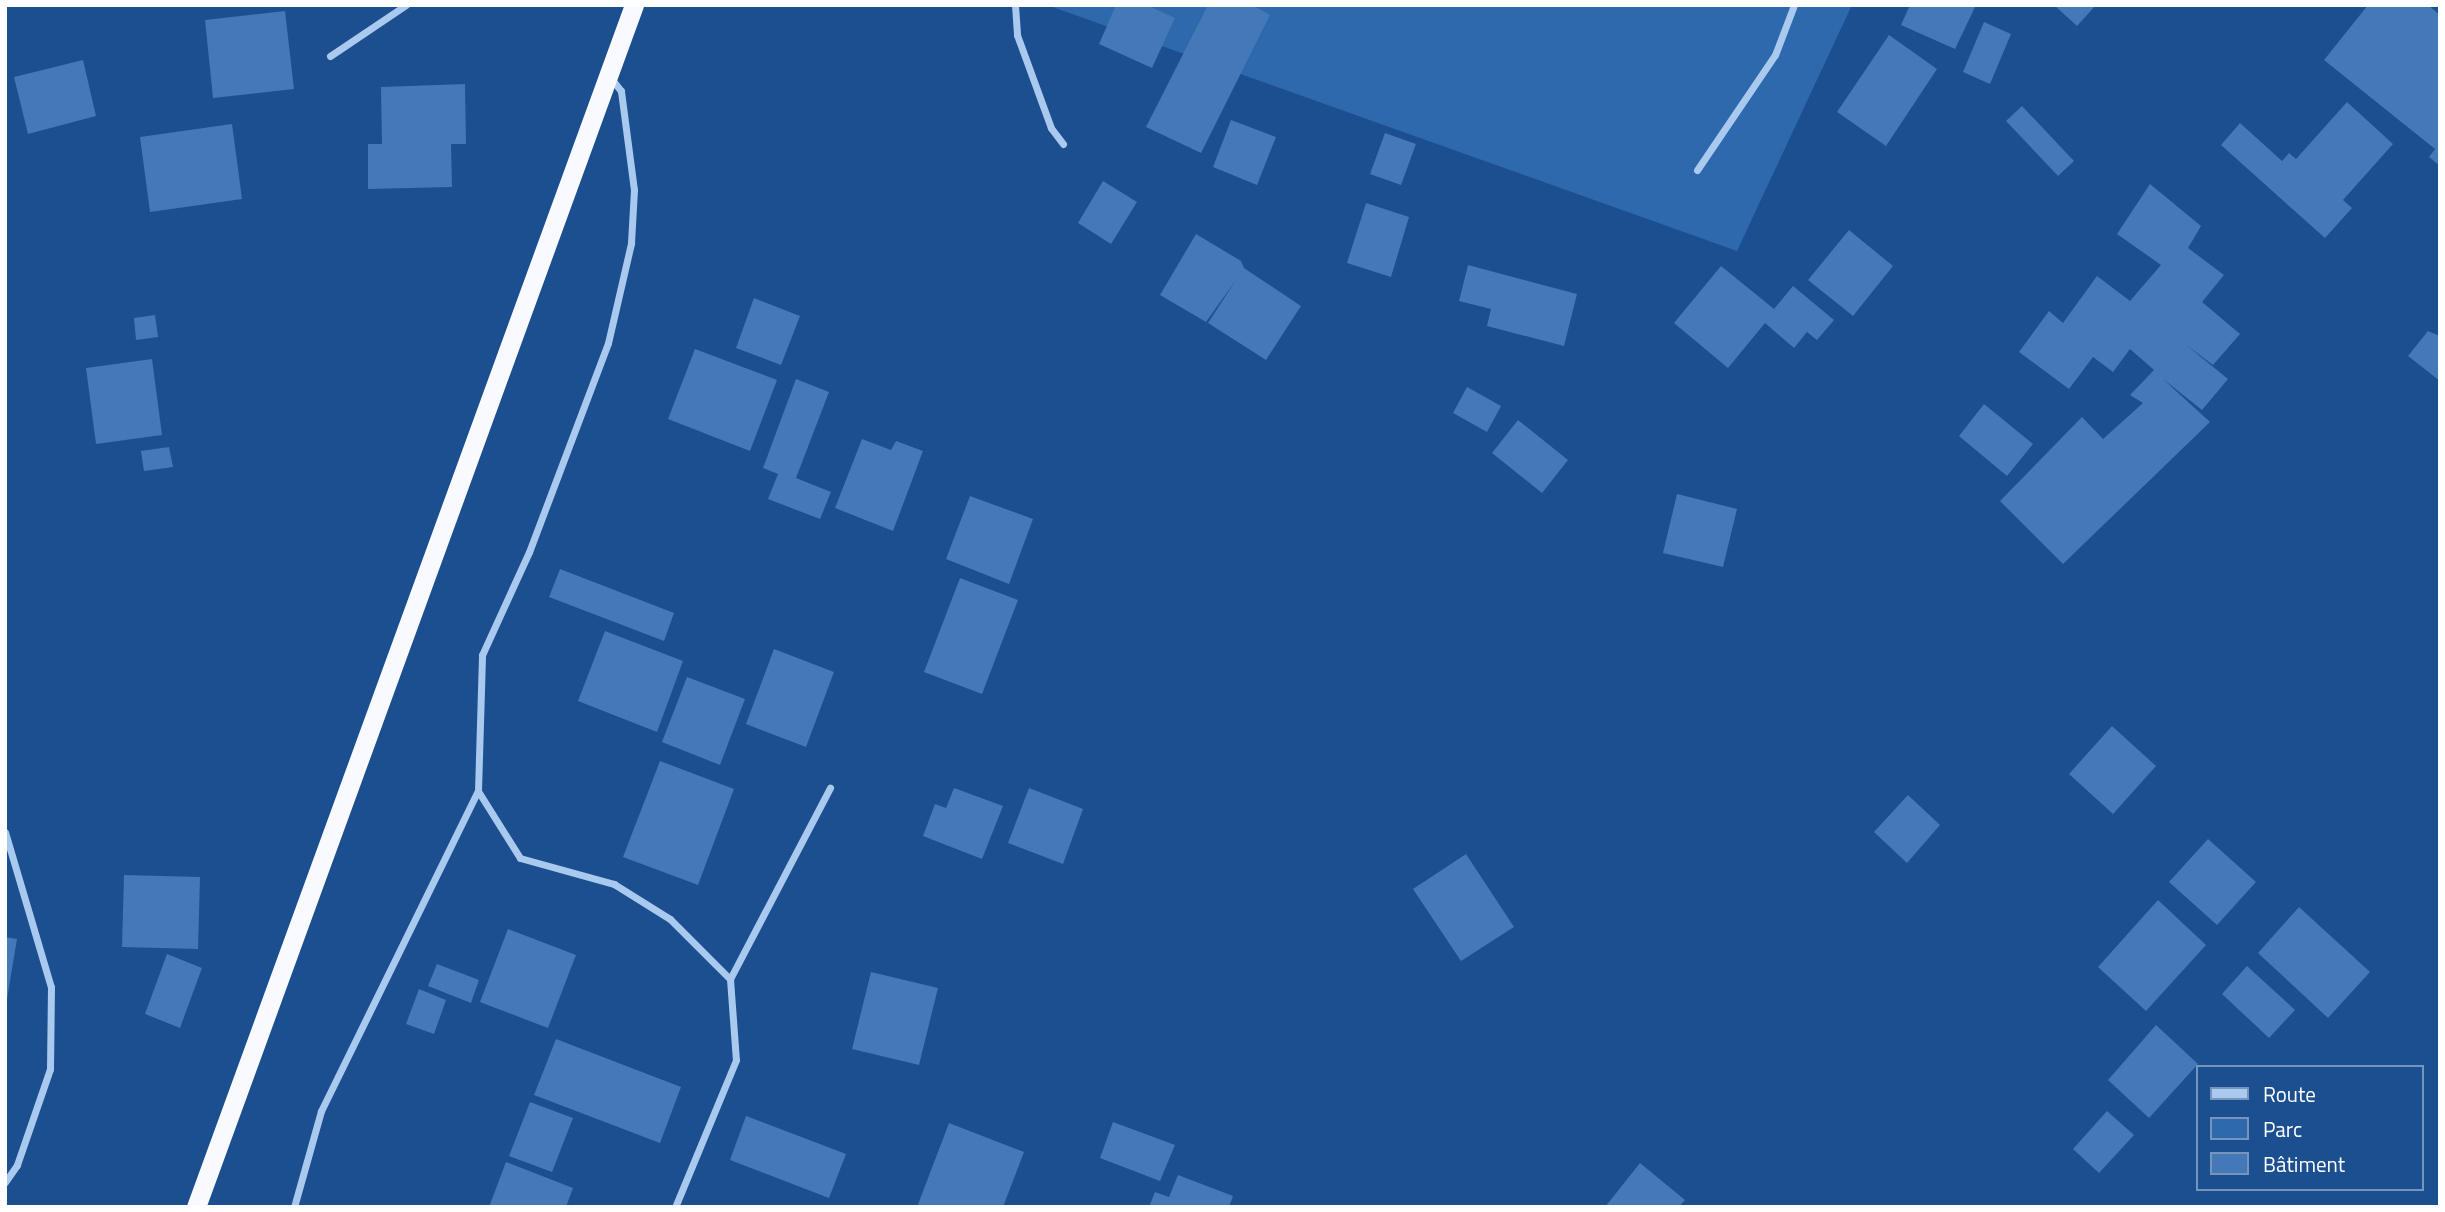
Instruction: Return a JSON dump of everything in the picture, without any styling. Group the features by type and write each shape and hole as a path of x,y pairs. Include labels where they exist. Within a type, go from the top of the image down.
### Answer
{"highway":[{"path":"196,1207 634,5"}],"street":[{"path":"330,55 406,5"},
{"path":"1015,5 1017,35 1051,128 1063,144"},
{"path":"1697,170 1775,55 1794,5"},
{"path":"294,1207 321,1111 478,791 482,655 529,552 608,343 631,243 634,190 621,91 607,73"},
{"path":"675,1207 736,1060 730,979 830,788"},
{"path":"478,791 520,858 614,884 670,919 730,979"},
{"path":"5,832 51,987 51,1000 50,1069 17,1165 5,1182"}],"green space":[{"path":"1047,5 1852,5 1737,251"}],"building":[{"path":"1116,5 1147,5 1175,18 1152,68 1099,44"},
{"path":"1208,5 1252,5 1270,15 1201,153 1146,127"},
{"path":"1910,5 1976,5 1955,49 1901,25"},
{"path":"2054,5 2096,5 2077,26"},
{"path":"2368,5 2428,5 2440,15 2440,166 2429,157 2435,149 2324,60"},
{"path":"285,11 294,89 213,98 205,20"},
{"path":"1984,22 2011,34 1990,84 1963,72"},
{"path":"1889,35 1937,69 1886,146 1837,112"},
{"path":"83,60 96,116 28,134 14,77"},
{"path":"465,84 466,144 451,144 452,187 368,189 368,144 382,144 381,87"},
{"path":"2347,102 2393,144 2343,200 2352,208 2325,238 2221,145 2240,123 2282,161 2289,153 2296,159"},
{"path":"2022,106 2074,161 2058,176 2006,121"},
{"path":"1231,120 1276,137 1257,185 1213,167"},
{"path":"232,124 242,199 150,212 140,137"},
{"path":"1385,133 1416,144 1401,185 1370,174"},
{"path":"1103,181 1137,202 1111,244 1078,223"},
{"path":"2150,184 2201,226 2188,248 2224,275 2202,302 2240,334 2213,365 2185,344 2228,379 2202,410 2163,379 2210,422 2063,564 2000,501 2082,417 2103,439 2143,403 2130,395 2154,370 2130,349 2113,372 2093,357 2069,389 2019,352 2049,311 2063,323 2097,276 2130,301 2161,265 2117,234"},
{"path":"1366,203 1409,217 1391,277 1347,263"},
{"path":"1849,230 1893,266 1853,316 1808,280"},
{"path":"1196,234 1241,261 1244,268 1301,306 1266,360 1208,323 1236,280 1206,322 1160,295"},
{"path":"1468,265 1577,294 1564,346 1487,326 1491,309 1459,301"},
{"path":"1721,266 1774,309 1793,286 1834,320 1817,340 1807,332 1794,348 1765,323 1728,368 1674,323"},
{"path":"754,298 800,316 781,365 736,348"},
{"path":"155,315 158,337 136,340 134,318"},
{"path":"2428,331 2440,336 2440,381 2408,356"},
{"path":"695,349 777,380 750,451 668,419"},
{"path":"152,359 162,435 96,444 86,368"},
{"path":"796,379 829,392 796,478 831,492 820,519 768,499 778,474 763,468"},
{"path":"1467,387 1501,406 1487,432 1453,413"},
{"path":"1984,404 2033,444 2007,476 1959,436"},
{"path":"1518,420 1568,460 1542,493 1492,453"},
{"path":"862,439 891,450 896,441 923,451 893,531 835,508"},
{"path":"169,447 173,467 144,471 141,451"},
{"path":"1677,494 1737,509 1723,567 1663,553"},
{"path":"970,496 1033,519 1009,584 946,559"},
{"path":"560,569 674,613 664,641 549,597"},
{"path":"960,578 1018,600 982,694 924,672"},
{"path":"605,631 683,661 657,732 578,701"},
{"path":"774,649 834,672 806,747 746,724"},
{"path":"687,677 745,699 720,765 662,742"},
{"path":"2112,726 2156,766 2113,814 2069,774"},
{"path":"660,761 734,789 698,885 623,857"},
{"path":"954,788 1003,806 982,859 923,836 935,804 946,808"},
{"path":"1029,788 1083,809 1063,864 1008,843"},
{"path":"1908,795 1940,825 1907,863 1874,832"},
{"path":"2208,839 2256,882 2217,925 2169,882"},
{"path":"1466,854 1514,927 1461,961 1413,889"},
{"path":"124,875 200,877 198,949 122,947"},
{"path":"2158,900 2206,945 2146,1011 2098,967"},
{"path":"2299,907 2370,972 2328,1018 2258,953"},
{"path":"508,929 576,955 548,1028 480,1002"},
{"path":"5,937 17,939 7,999 5,999"},
{"path":"167,954 202,968 180,1028 145,1014"},
{"path":"437,964 479,980 471,1003 428,986"},
{"path":"2247,966 2295,1010 2269,1038 2222,994"},
{"path":"871,972 938,988 919,1065 852,1049"},
{"path":"419,989 446,1000 434,1034 406,1024"},
{"path":"2156,1025 2198,1064 2149,1118 2108,1080"},
{"path":"556,1039 681,1087 660,1143 534,1095"},
{"path":"530,1102 573,1118 552,1172 509,1156"},
{"path":"2107,1111 2134,1135 2099,1173 2073,1149"},
{"path":"746,1116 846,1154 829,1198 730,1160"},
{"path":"1113,1122 1175,1145 1160,1181 1100,1158"},
{"path":"949,1123 1024,1152 1003,1207 917,1207"},
{"path":"506,1162 573,1188 566,1207 489,1207"},
{"path":"1640,1163 1685,1200 1679,1207 1605,1207"},
{"path":"1178,1175 1233,1196 1229,1207 1149,1207 1155,1192 1169,1197"}]}
